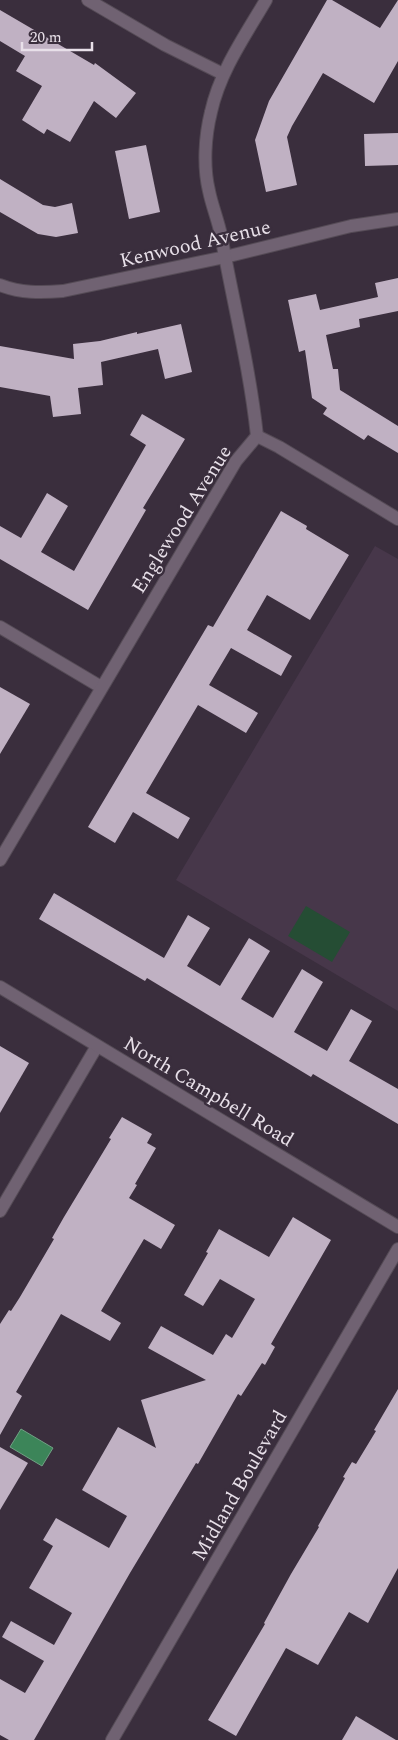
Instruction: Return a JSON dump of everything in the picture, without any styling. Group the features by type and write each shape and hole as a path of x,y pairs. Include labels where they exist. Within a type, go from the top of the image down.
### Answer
{"street":[{"path":"88,0 165,46 224,74"},
{"name":"Englewood Avenue","path":"0,860 236,460 257,436 253,400 220,229 209,189 206,162 210,113 224,74 266,0"},
{"name":"Kenwood Avenue","path":"0,285 14,290 37,294 63,291 225,257 351,226 398,218"},
{"path":"257,436 279,447 398,519"},
{"path":"0,627 101,687"},
{"name":"North Campbell Road","path":"0,987 398,1227"},
{"path":"0,1211 97,1046"},
{"name":"Midland Boulevard","path":"112,1740 398,1249"}],"shaded area":[{"path":"375,546 398,559 398,1011 176,880"},
{"path":"306,906 350,932 332,962 288,936"},
{"path":"21,1429 53,1448 42,1466 10,1447"}],"building":[{"path":"327,0 332,0 380,28 398,0 398,61 374,103 323,73 287,137 297,185 266,192 255,140 269,101"},
{"path":"0,10 94,65 95,63 136,93 116,118 94,101 70,142 47,129 44,134 22,120 42,86 16,71 25,56 0,41"},
{"path":"398,133 398,165 365,166 364,134"},
{"path":"146,145 160,212 129,219 115,151"},
{"path":"0,179 43,205 55,207 72,203 78,233 56,237 38,234 0,212"},
{"path":"398,278 398,311 359,319 360,327 326,335 333,369 338,369 340,390 398,426 398,453 368,435 364,440 323,414 327,408 312,398 305,350 299,352 288,300 316,294 320,310 378,297 375,283"},
{"path":"181,324 192,372 165,379 158,349 101,362 103,385 78,388 81,414 53,417 50,396 0,387 0,346 74,359 73,344 100,341"},
{"path":"142,414 185,439 143,508 146,510 88,610 0,559 0,526 21,538 47,493 68,506 41,552 74,571 146,445 130,435"},
{"path":"281,511 307,526 306,529 349,555 310,620 267,595 247,630 292,656 281,676 231,648 209,685 258,713 246,733 198,705 146,793 190,818 178,839 133,812 115,843 88,827 208,625 213,627"},
{"path":"0,687 30,704 0,754"},
{"path":"54,893 164,958 188,915 210,928 187,966 220,986 249,938 270,951 241,999 273,1018 302,969 323,982 294,1032 327,1051 351,1009 372,1021 349,1061 398,1089 398,1124 313,1074 311,1077 147,978 145,981 39,919"},
{"path":"0,1046 29,1063 0,1113"},
{"path":"122,1117 152,1134 147,1143 156,1148 129,1198 175,1225 161,1249 144,1239 101,1311 121,1323 110,1341 61,1314 16,1392 22,1396 0,1435 0,1324 20,1297"},
{"path":"293,1217 331,1240 271,1344 275,1347 265,1365 262,1363 241,1396 238,1394 198,1464 196,1463 130,1573 34,1740 9,1740 0,1735 0,1679 25,1693 44,1661 2,1637 11,1621 54,1645 72,1613 29,1588 53,1546 43,1540 56,1518 109,1548 127,1516 82,1490 118,1427 156,1448 141,1400 206,1380 148,1348 161,1326 213,1355 226,1334 232,1338 255,1299 220,1279 203,1306 184,1295 208,1253 206,1252 219,1229 269,1257"},
{"path":"398,1389 398,1568 368,1623 349,1612 318,1665 286,1648 236,1736 208,1720 265,1624 291,1574 319,1527 345,1478 343,1477 352,1462 356,1464"},
{"path":"0,1447 28,1463 0,1510"},
{"path":"356,1716 396,1740 342,1740"}]}
